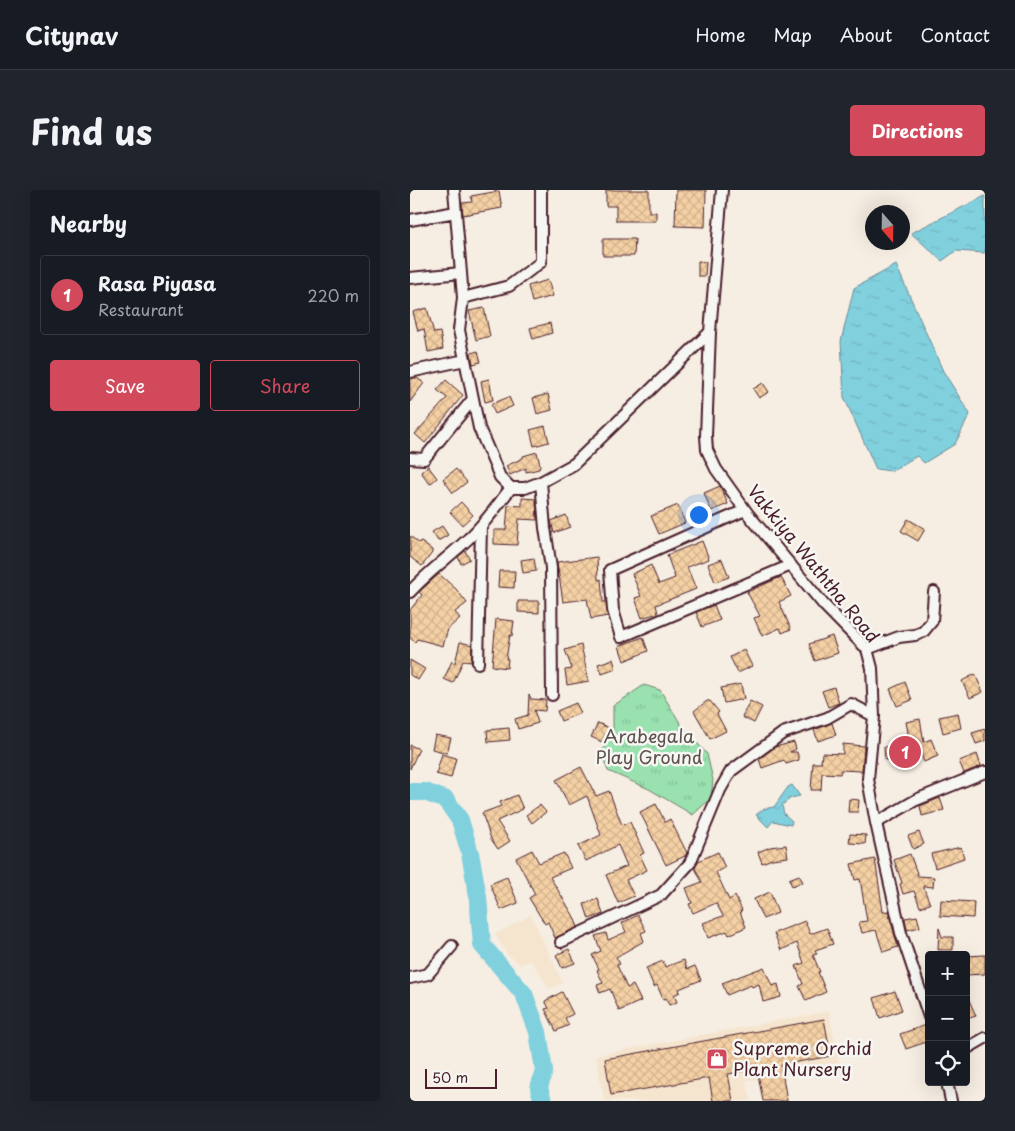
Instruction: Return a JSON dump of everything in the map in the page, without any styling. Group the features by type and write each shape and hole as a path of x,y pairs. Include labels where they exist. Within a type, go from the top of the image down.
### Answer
{"street":[{"path":"454,190 464,298 459,330 479,428 500,477 511,488 525,488 541,482 574,464 710,332"},
{"path":"464,298 509,286 541,262 541,190"},
{"name":"Vakkiya Waththa Road","path":"722,190 710,332 707,450 716,469 745,510 824,605 866,649 872,668 874,716 868,779 901,933 925,1005"},
{"path":"410,220 456,212"},
{"path":"410,278 461,273"},
{"path":"410,372 465,360"},
{"path":"410,458 424,459 473,399"},
{"path":"541,482 551,568 552,696"},
{"path":"410,592 440,562 468,540 511,488"},
{"path":"745,510 610,570 613,610 622,637 791,565"},
{"path":"478,663 481,526"},
{"path":"866,649 900,637 923,632 932,621 934,592"},
{"path":"561,942 661,895 690,863 720,790 731,771 759,749 783,733 827,718 851,704 874,716"},
{"path":"876,823 916,800 985,772"},
{"path":"410,978 428,974 452,946"},
{"path":"970,1047 985,1038"},
{"path":"948,1086 951,1101"}],"shaded area":[{"path":"531,915 563,983 549,989 531,960 521,965 507,954 495,934"},
{"name":"Supreme Orchid Plant Nursery","path":"829,1011 839,1064 746,1081 751,1101 604,1101 596,1055"}],"green space":[{"name":"Arabegala Play Ground","path":"644,685 660,690 682,726 707,754 713,780 711,798 693,815 649,789 608,771 601,752 613,734 613,706"}],"water":[{"path":"985,196 985,253 956,251 942,261 911,233"},
{"path":"896,265 943,371 970,414 955,444 924,463 917,456 891,471 876,469 844,397 841,341 854,288"},
{"path":"792,785 800,796 791,798 782,805 784,814 792,821 791,825 773,821 768,827 756,815 763,809 774,807 788,787"}],"building":[{"path":"606,190 649,190 649,212 656,212 656,221 616,221 616,206 606,206"},
{"path":"676,190 706,190 705,227 675,226"},
{"path":"499,191 502,208 463,215 462,203 472,202 471,196"},
{"path":"603,239 635,239 634,256 603,256"},
{"path":"698,261 706,262 705,276 698,276"},
{"path":"548,280 553,296 532,302 528,286"},
{"path":"427,308 434,333 440,332 443,349 428,352 424,329 418,331 413,312"},
{"path":"484,308 490,336 476,340 469,311"},
{"path":"550,323 552,333 533,339 530,328"},
{"path":"478,351 481,362 473,364 471,353"},
{"path":"413,378 417,378 424,383 410,402 410,382"},
{"path":"489,379 493,400 485,402 481,381"},
{"path":"446,380 463,395 425,443 415,434 447,398 437,390"},
{"path":"763,383 769,392 759,398 753,389"},
{"path":"548,394 552,410 537,414 533,398"},
{"path":"509,397 513,406 495,414 491,404"},
{"path":"545,426 549,442 534,446 530,430"},
{"path":"537,452 539,469 526,472 526,468 510,475 506,466 523,458 523,456"},
{"path":"428,466 437,478 430,484 421,472"},
{"path":"456,469 467,482 453,493 443,479"},
{"path":"720,486 728,504 711,511 704,493"},
{"path":"522,498 536,499 537,520 519,519 517,545 494,544 494,530 506,530 508,505 522,506"},
{"path":"461,502 473,515 462,525 450,512"},
{"path":"678,505 685,523 659,534 651,516"},
{"path":"566,515 570,527 554,533 551,521"},
{"path":"908,519 925,529 918,541 901,531"},
{"path":"442,526 448,535 438,541 432,532"},
{"path":"410,536 432,550 432,553 422,566 410,557"},
{"path":"702,541 709,559 687,567 696,589 656,605 658,613 642,618 635,598 641,596 632,574 651,565 659,584 675,578 667,555"},
{"path":"465,551 470,559 461,564 458,557"},
{"path":"597,557 598,580 601,579 603,602 606,602 608,616 591,619 587,599 563,602 557,562"},
{"path":"534,558 536,571 523,573 521,560"},
{"path":"722,559 729,577 715,582 708,564"},
{"path":"499,571 515,571 514,588 498,587"},
{"path":"439,574 456,589 467,603 455,612 460,618 448,629 443,646 417,639 415,642 410,638 410,610 422,595 419,592"},
{"path":"781,577 791,596 779,602 791,629 782,633 780,628 762,636 754,618 760,616 747,592"},
{"path":"518,601 539,601 539,613 518,612"},
{"path":"714,605 720,620 702,627 696,612"},
{"path":"496,619 514,621 506,659 508,659 507,668 492,666"},
{"path":"832,636 838,653 815,661 809,644"},
{"path":"643,637 648,651 624,661 619,646"},
{"path":"460,642 472,645 471,662 463,661 453,683 444,679 452,661 455,663"},
{"path":"581,645 589,681 567,685 565,670 572,669 565,650"},
{"path":"744,650 752,666 738,673 730,657"},
{"path":"613,659 616,669 602,674 598,664"},
{"path":"410,660 425,669 418,680 410,675"},
{"path":"975,674 983,692 970,698 962,681"},
{"path":"905,682 912,700 897,706 890,689"},
{"path":"741,684 744,699 724,703 721,688"},
{"path":"834,687 839,703 828,707 822,691"},
{"path":"529,694 531,699 546,700 545,711 534,710 538,723 518,729 515,719 528,715"},
{"path":"707,701 710,701 719,712 717,714 726,731 710,739 694,711"},
{"path":"750,701 762,707 754,723 742,717"},
{"path":"576,703 581,713 561,721 557,711"},
{"path":"958,713 961,728 943,733 939,717"},
{"path":"920,719 924,742 931,739 938,756 924,762 914,737 909,738 906,722"},
{"path":"598,723 609,728 602,742 591,737"},
{"path":"832,723 836,735 818,741 814,730"},
{"path":"509,728 510,740 488,742 487,730"},
{"path":"985,729 985,741 976,744 972,733"},
{"path":"435,735 451,738 447,753 432,749"},
{"path":"794,742 796,749 790,752 797,752 799,760 786,764 784,760 762,768 759,759 775,747"},
{"path":"843,744 864,746 862,771 841,770 840,774 822,773 821,790 811,790 813,763 821,763 822,753 843,754"},
{"path":"410,745 419,749 410,769"},
{"path":"900,745 902,758 885,760 884,747"},
{"path":"442,754 456,758 451,778 436,774"},
{"path":"977,754 981,766 964,773 959,761"},
{"path":"581,767 596,796 609,791 622,825 630,822 644,853 640,855 647,870 626,880 634,896 618,903 606,875 627,866 618,845 586,861 578,846 601,835 587,796 569,805 556,780"},
{"path":"517,795 523,809 497,821 510,841 498,849 491,839 482,813 501,806 500,802"},
{"path":"940,798 944,810 922,816 920,806"},
{"path":"849,799 859,800 858,812 848,812"},
{"path":"656,804 665,822 670,819 687,853 685,856 666,865 640,812"},
{"path":"540,805 546,812 532,823 526,815"},
{"path":"919,832 924,844 913,849 908,836"},
{"path":"850,834 866,835 865,844 849,843"},
{"path":"786,845 788,857 772,859 762,863 758,852 770,847"},
{"path":"961,847 964,858 935,868 931,854"},
{"path":"532,850 539,863 564,853 571,868 550,877 573,915 578,927 555,938 548,922 545,924 529,898 535,894 516,858"},
{"path":"718,852 725,868 716,872 729,900 735,896 742,910 740,912 746,927 729,935 727,931 708,938 703,923 723,916 716,903 693,913 689,904 692,903 686,888 702,882 695,868 698,861"},
{"path":"910,854 918,876 934,877 933,887 923,886 930,904 920,907 914,891 903,894 900,884 902,883 894,860"},
{"path":"875,859 883,912 888,911 898,947 883,952 876,930 862,933 859,922 867,921 860,879 855,880 851,864"},
{"path":"799,875 803,882 792,886 789,879"},
{"path":"507,877 518,903 501,910 490,884"},
{"path":"770,892 778,913 763,919 754,899"},
{"path":"598,899 603,914 589,919 584,904"},
{"path":"941,900 974,902 973,918 940,916"},
{"path":"638,915 646,931 641,933 644,941 616,957 620,964 617,965 627,988 633,985 641,1001 619,1011 610,989 600,993 597,985 603,983 592,955 601,951 595,936 606,933 608,940 626,932 622,923"},
{"path":"917,916 920,927 907,930 905,918"},
{"path":"805,921 810,934 827,928 833,944 815,950 817,954 813,955 826,992 806,1001 799,986 803,984 796,966 804,963 797,943 781,950 774,933"},
{"path":"939,928 942,937 953,937 953,950 938,950"},
{"path":"569,949 575,963 562,968 556,955"},
{"path":"985,955 985,974 970,975 970,956"},
{"path":"684,960 687,969 695,966 701,980 679,989 680,992 674,995 677,1002 669,1005 666,998 663,999 657,985 654,987 646,968 663,961 665,967"},
{"path":"764,967 772,986 778,984 781,997 763,1002 759,984 752,987 751,985 727,995 722,983"},
{"path":"895,991 902,1010 880,1018 874,998"},
{"path":"562,992 573,1014 565,1018 569,1025 556,1031 545,1009 549,1008 545,1001"},
{"path":"970,1002 976,1016 970,1018"},
{"name":"Supreme Orchid Plant Nursery","path":"824,1019 831,1056 781,1065 787,1101 763,1101 757,1069 728,1074 733,1101 713,1101 709,1078 611,1095 605,1059"},
{"path":"925,1025 925,1042 906,1049 900,1034"}],"waterway":[{"path":"410,792 425,792 446,800 460,820 470,853 478,897 482,945 524,994 538,1032 544,1071 539,1088 543,1101"}],"place":[{"name":"Rasa Piyasa","path":"905,752"},
{"name":"Supreme Orchid Plant Nursery","path":"717,1059"}]}
